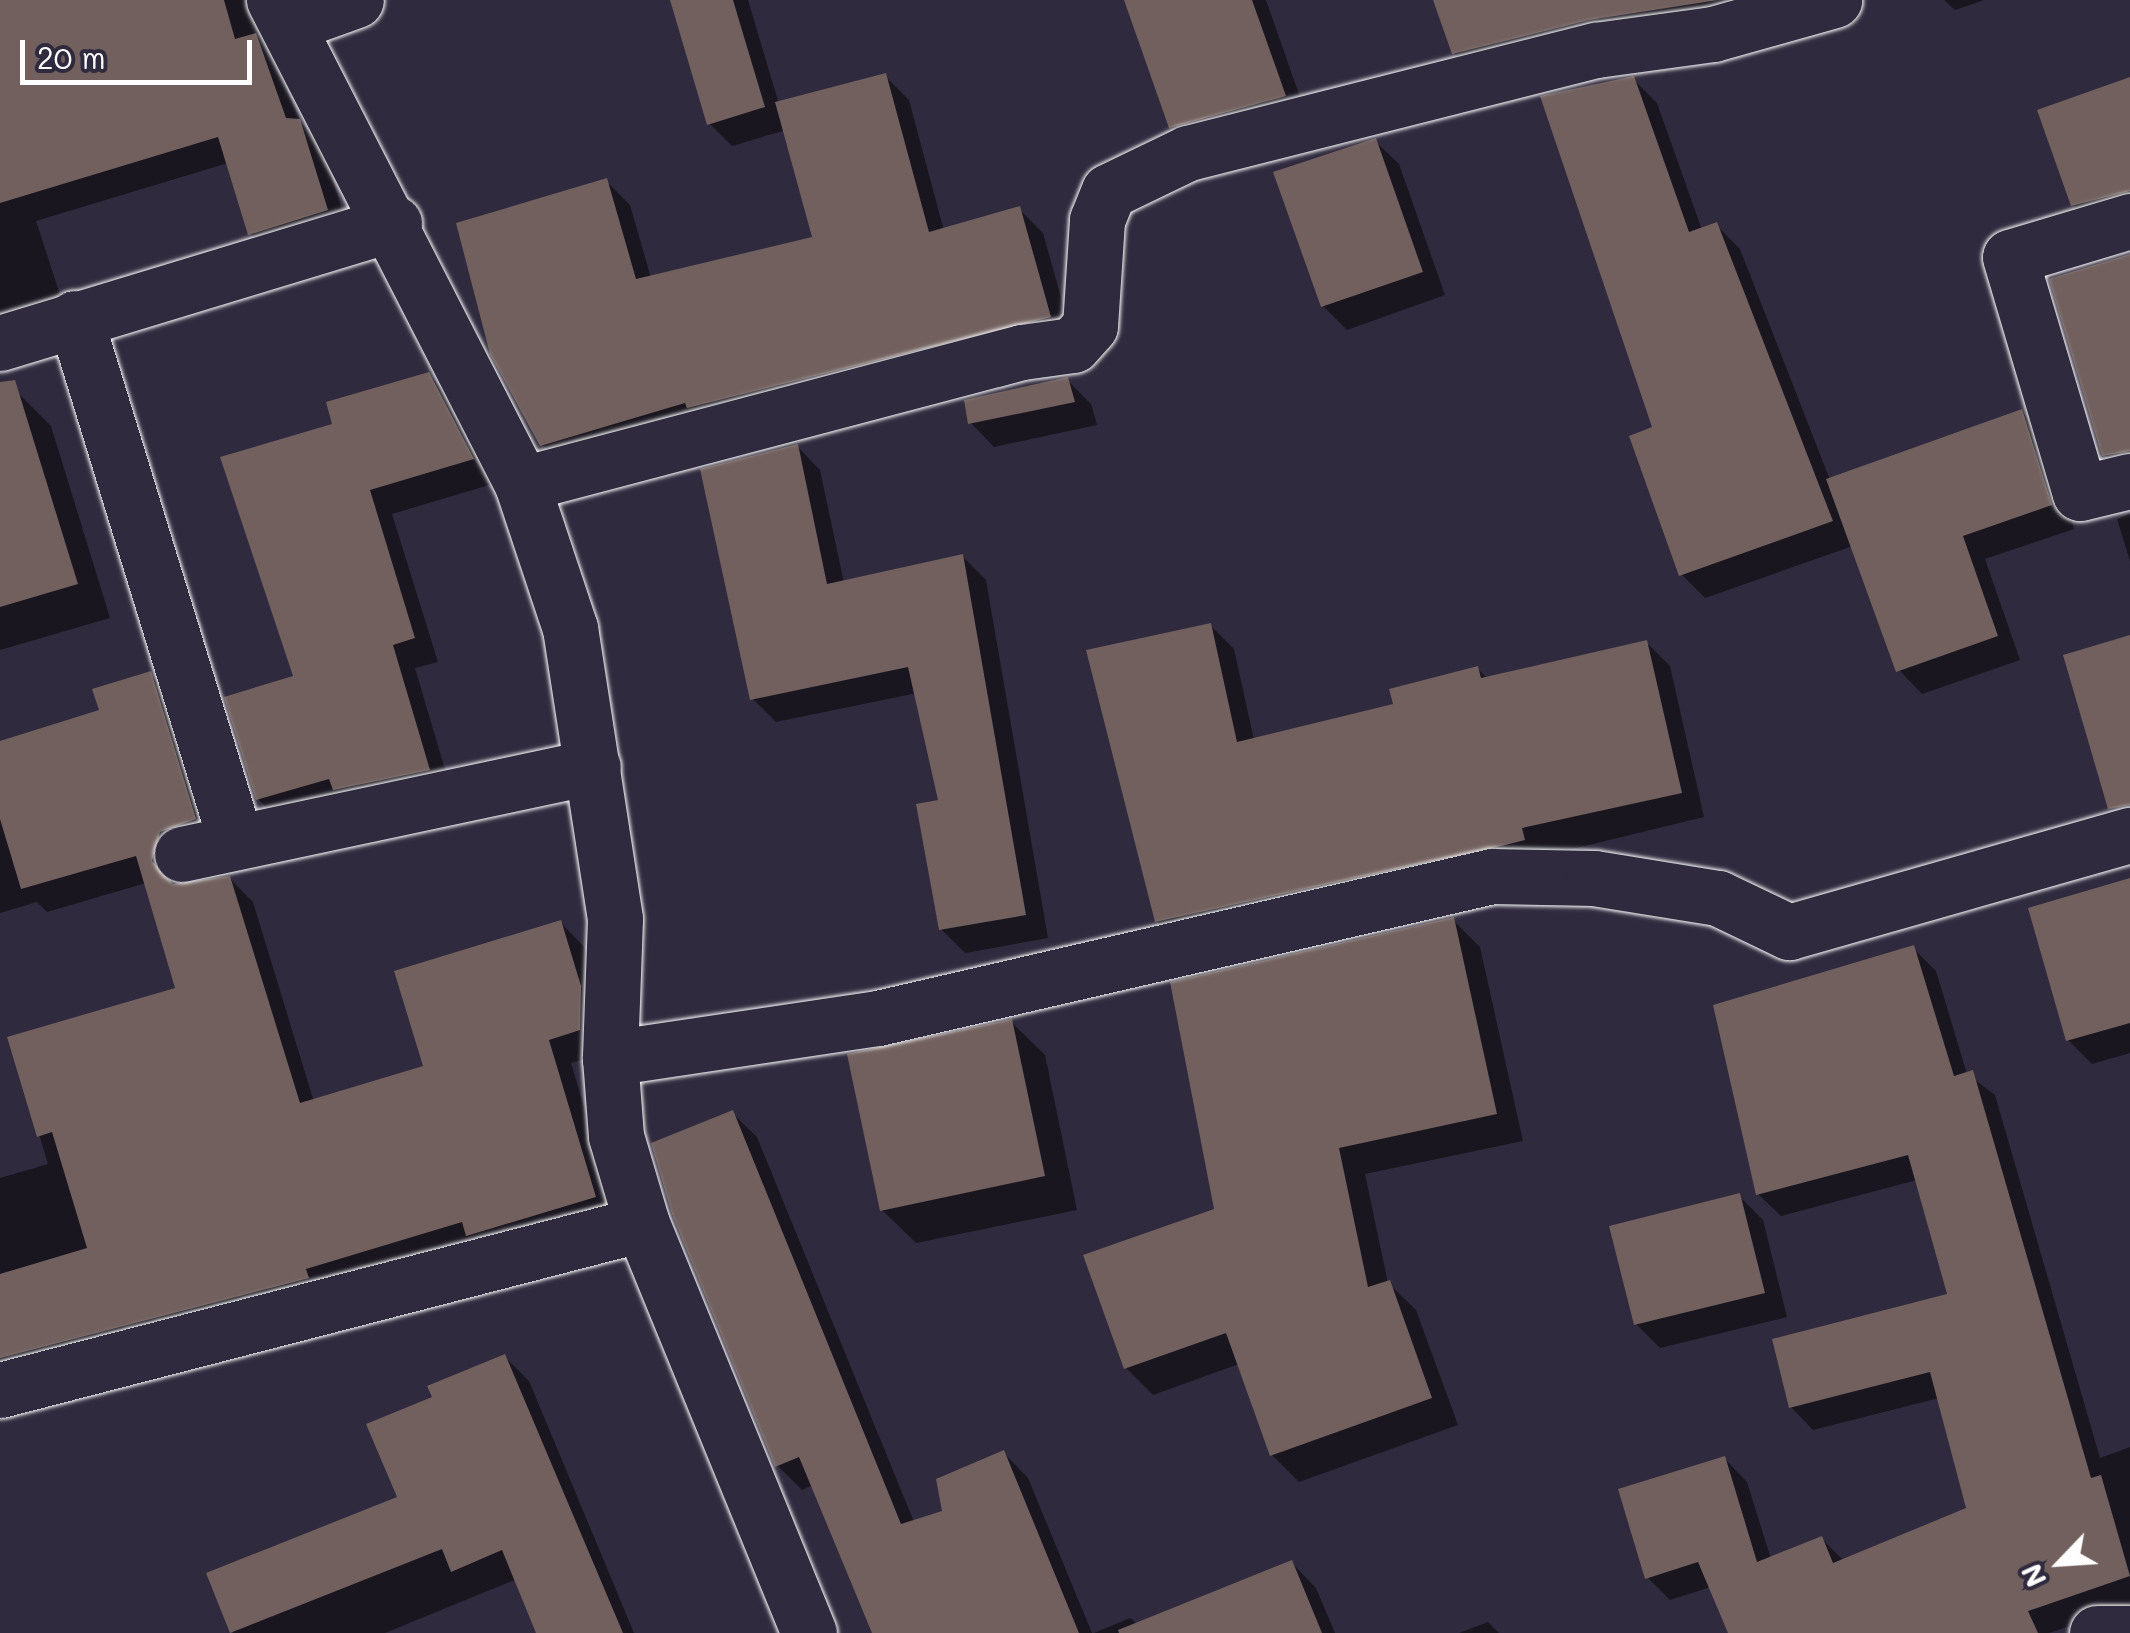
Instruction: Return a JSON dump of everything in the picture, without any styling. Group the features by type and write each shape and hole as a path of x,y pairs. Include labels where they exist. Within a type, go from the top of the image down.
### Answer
{"street":[{"path":"356,0 281,12 394,224 522,484 570,628 615,919 610,1058 616,1136 642,1224 808,1633"},
{"path":"522,484 1073,345 1090,326 1095,237 1110,191 1188,153 1596,50 1713,34 1834,0"},
{"path":"2130,221 2010,257 2080,493 2130,481"},
{"path":"0,343 394,224"},
{"path":"75,318 236,842"},
{"path":"182,854 593,768"},
{"path":"610,1058 878,1018 1492,876 1594,878 1718,898 1789,932 2130,835"},
{"path":"0,1390 642,1224"},
{"path":"2097,1633 2128,1633"}],"building":[{"path":"0,0 224,0 235,39 256,33 286,118 300,119 328,210 248,235 218,137 0,203"},
{"path":"670,0 733,0 765,107 707,125"},
{"path":"1124,0 1252,0 1286,96 1169,128"},
{"path":"1433,0 1718,0 1589,20 1452,54"},
{"path":"886,73 929,232 1020,206 1051,317 687,408 685,403 540,446 490,354 456,223 607,178 636,279 812,237 775,102"},
{"path":"1634,76 1689,232 1717,222 1833,521 1679,576 1629,436 1652,427 1540,96"},
{"path":"2130,77 2130,191 2071,206 2037,110"},
{"path":"1376,138 1423,272 1321,307 1273,172"},
{"path":"2130,254 2130,451 2102,456 2049,279"},
{"path":"429,372 474,459 370,490 415,638 393,645 430,770 333,790 329,779 256,800 224,697 293,676 220,457 332,424 326,402"},
{"path":"1068,377 1075,402 968,424 964,400"},
{"path":"15,380 78,584 0,607 0,382"},
{"path":"2022,409 2052,505 1963,536 1998,636 1896,672 1826,479"},
{"path":"798,444 827,584 963,554 1026,915 939,930 916,804 938,800 908,667 750,700 700,469"},
{"path":"1211,623 1237,742 1393,704 1389,689 1478,666 1481,678 1647,640 1682,793 1522,828 1525,840 1505,845 1155,922 1086,650"},
{"path":"2130,635 2130,805 2108,809 2063,655"},
{"path":"151,671 196,819 160,832 152,861 173,884 230,876 300,1103 423,1066 394,971 561,920 581,986 580,1030 549,1040 596,1197 466,1236 462,1222 306,1269 309,1278 0,1358 0,1274 87,1248 52,1132 37,1137 7,1037 175,988 136,856 21,889 0,819 0,741 99,710 92,689"},
{"path":"2130,878 2130,1023 2066,1041 2028,908"},
{"path":"1454,917 1497,1114 1339,1148 1368,1287 1390,1280 1432,1398 1270,1456 1226,1333 1124,1369 1083,1255 1214,1209 1170,982"},
{"path":"1914,945 1954,1076 1973,1070 2091,1478 2101,1475 2130,1576 2028,1611 2038,1633 1728,1633 1698,1562 1645,1579 1618,1489 1725,1456 1757,1562 1822,1536 1833,1563 1966,1508 1930,1372 1789,1408 1772,1339 1947,1294 1908,1155 1756,1195 1713,1005"},
{"path":"1012,1019 1045,1176 880,1211 847,1054"},
{"path":"733,1110 901,1524 942,1511 936,1479 1004,1450 1079,1633 872,1633 799,1457 775,1467 672,1214 651,1143"},
{"path":"1740,1193 1765,1293 1634,1325 1609,1226"},
{"path":"505,1354 623,1633 536,1633 502,1550 451,1572 442,1549 230,1633 206,1573 397,1497 366,1424 432,1397 427,1386"},
{"path":"1292,1560 1322,1633 1119,1633 1118,1630"}]}
